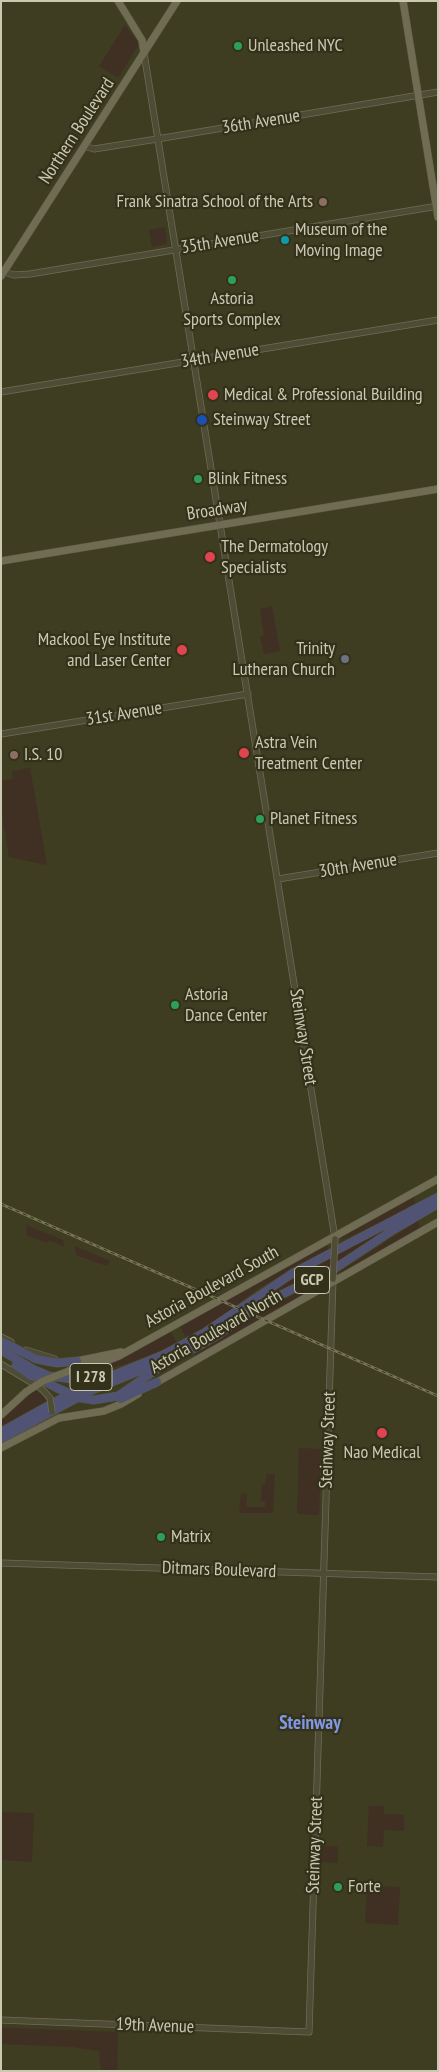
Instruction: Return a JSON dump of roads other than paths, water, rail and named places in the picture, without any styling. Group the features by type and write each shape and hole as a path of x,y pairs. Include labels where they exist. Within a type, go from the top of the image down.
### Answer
{"highway":[{"name":"GCP","path":"1,1439 90,1391 195,1348 220,1334 258,1306 334,1269 399,1226 428,1210 436,1201"},
{"name":"I 278","path":"1,1350 40,1373 72,1379 103,1374 182,1345 217,1326 264,1292 305,1266 436,1201"},
{"path":"1,1341 36,1359 57,1363 77,1361"},
{"path":"1,1432 81,1388 157,1358 182,1345"},
{"name":"I 278","path":"1,1356 56,1389 93,1402 118,1396 146,1375 195,1348"},
{"path":"93,1402 105,1404 120,1400 157,1382"}],"main road":[{"path":"118,1 142,42 144,53"},
{"name":"Northern Boulevard","path":"2,274 177,1"},
{"path":"403,1 438,217"},
{"name":"Broadway","path":"1,561 438,489"},
{"name":"Astoria Boulevard South","path":"1,1415 26,1392 43,1381 69,1371 108,1361 132,1349 438,1179"},
{"name":"Astoria Boulevard North","path":"1,1448 65,1416 89,1414 112,1408 438,1222"},
{"path":"77,1361 132,1349"}],"street":[{"name":"Steinway Street","path":"144,53 335,1237 309,2032"},
{"name":"36th Avenue","path":"84,146 94,149 438,92"},
{"name":"35th Avenue","path":"2,274 14,276 44,272 437,206"},
{"name":"34th Avenue","path":"1,392 438,320"},
{"name":"31st Avenue","path":"1,734 248,694"},
{"name":"30th Avenue","path":"278,879 438,853"},
{"path":"1,1336 21,1348 38,1355 77,1361"},
{"path":"1,1364 42,1389 50,1398 54,1420"},
{"name":"Ditmars Boulevard","path":"1,1563 438,1577"},
{"name":"19th Avenue","path":"1,2020 309,2032"}],"railway":[{"path":"1,1204 438,1396"}],"place":[{"name":"Unleashed NYC","path":"238,46"},
{"name":"Frank Sinatra School of the Arts","path":"323,202"},
{"name":"Museum of the Moving Image","path":"285,240"},
{"name":"Astoria Sports Complex","path":"232,280"},
{"name":"Medical & Professional Building","path":"213,395"},
{"name":"Steinway Street","path":"202,420"},
{"name":"Blink Fitness","path":"198,479"},
{"name":"The Dermatology Specialists","path":"210,557"},
{"name":"Mackool Eye Institute and Laser Center","path":"182,650"},
{"name":"Trinity Lutheran Church","path":"345,659"},
{"name":"Astra Vein Treatment Center","path":"244,753"},
{"name":"I.S. 10","path":"14,755"},
{"name":"Planet Fitness","path":"260,819"},
{"name":"Astoria Dance Center","path":"175,1005"},
{"name":"Nao Medical","path":"382,1433"},
{"name":"Matrix","path":"161,1537"},
{"name":"Forte","path":"338,1887"}],"district":[{"name":"Steinway","path":"310,1724"}]}
